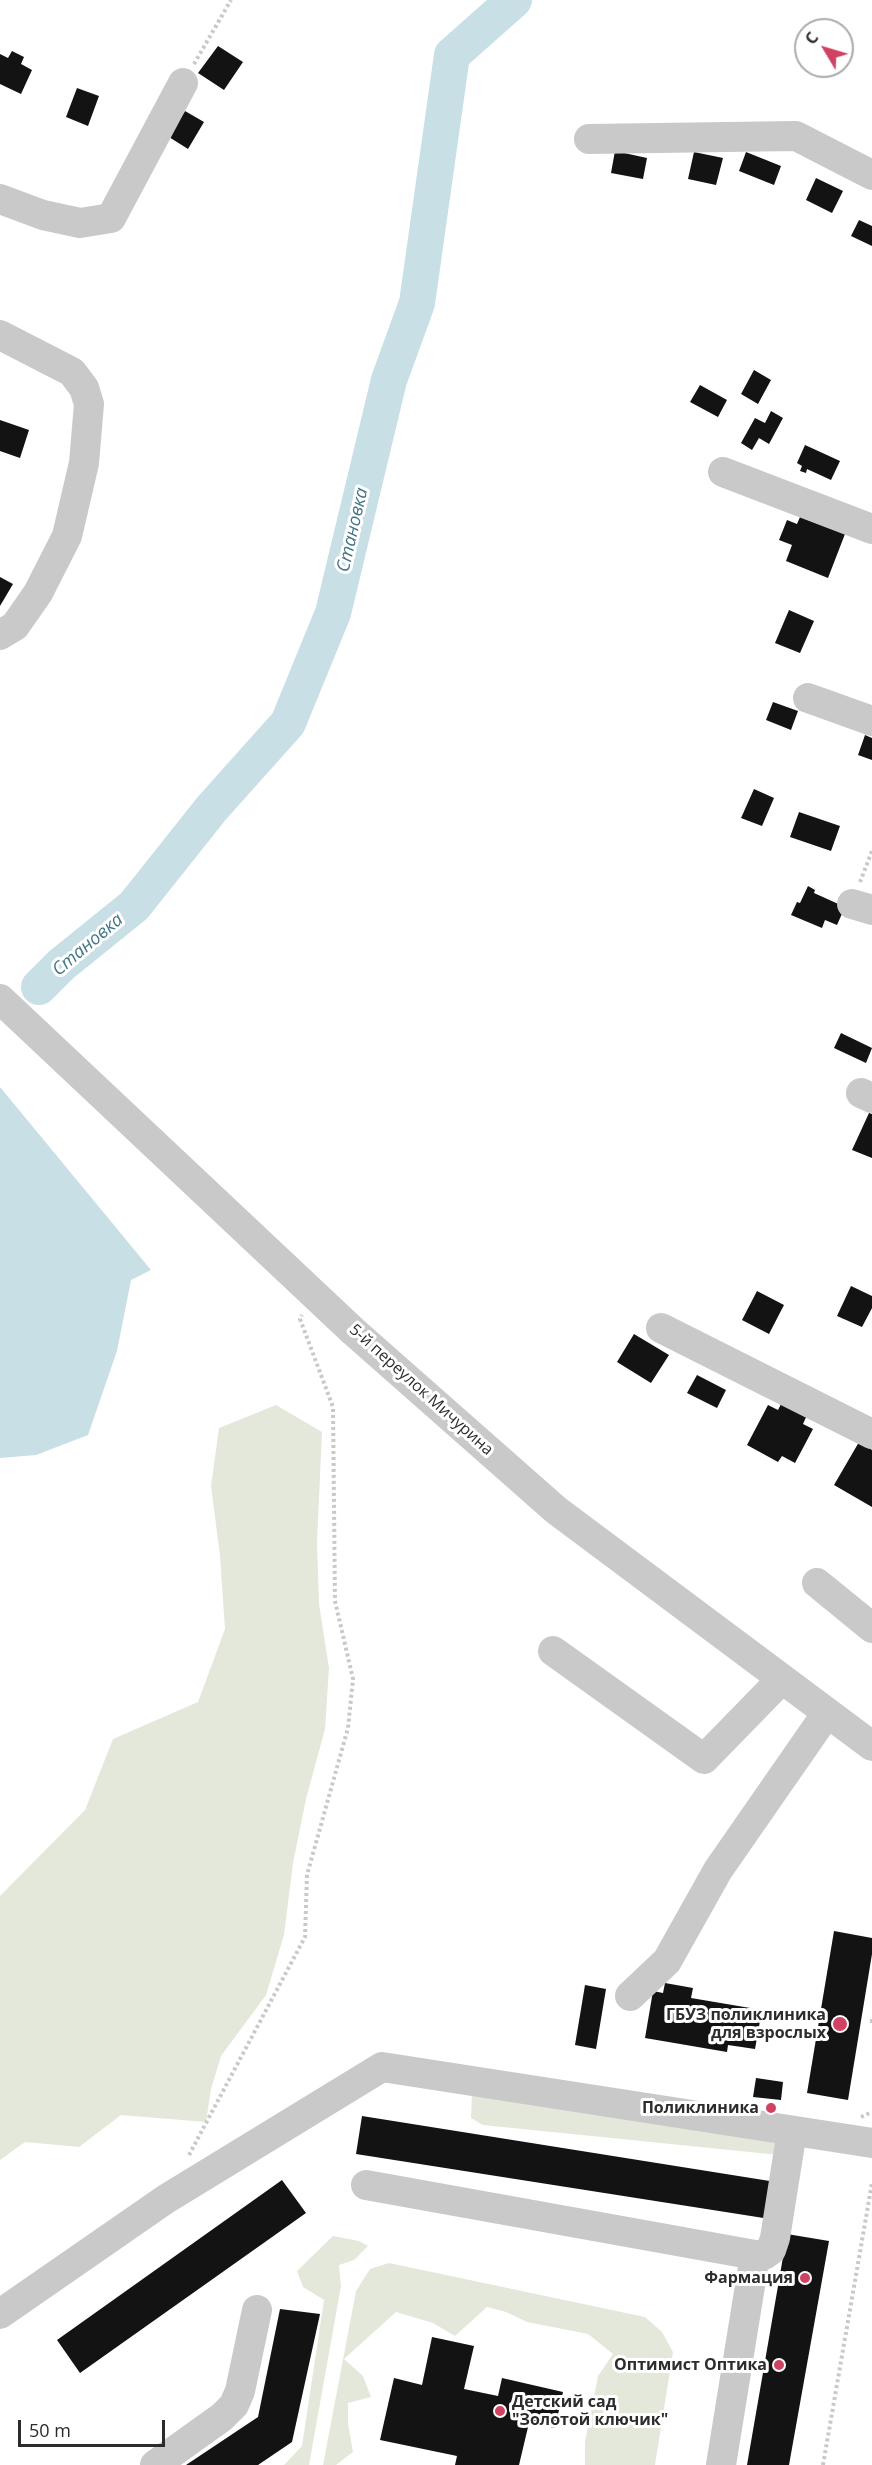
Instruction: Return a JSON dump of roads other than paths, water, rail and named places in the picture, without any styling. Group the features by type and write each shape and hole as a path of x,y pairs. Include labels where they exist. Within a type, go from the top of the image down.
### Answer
{"street":[{"path":"0,199 43,215 80,223 111,218 183,83"},
{"path":"589,139 796,136 872,175"},
{"path":"0,335 72,372 84,388 89,404 84,463 67,536 38,593 15,626 0,635"},
{"path":"723,472 872,529"},
{"path":"808,698 872,721"},
{"name":"5-й переулок Мичурина","path":"0,999 314,1293 556,1510 872,1746"},
{"path":"661,1328 872,1434"},
{"path":"817,1583 872,1628"},
{"path":"553,1651 704,1759 782,1678"},
{"path":"630,1996 666,1961 718,1869 827,1713"},
{"path":"0,2314 166,2199 382,2067 872,2143"},
{"path":"366,2185 764,2256 771,2250 775,2238 792,2132"},
{"path":"721,2465 755,2255"},
{"path":"155,2465 234,2405 240,2391 257,2310"}],"water":[{"path":"0,1087 151,1270 131,1280 117,1351 88,1435 36,1455 0,1458"}],"waterway":[{"name":"Становка","path":"39,987 61,965 134,906 212,808 288,723 333,613 389,380 417,303 452,55 514,0"}],"place":[{"name":"ГБУЗ поликлиника для взрослых","path":"840,2024"},
{"name":"Поликлиника","path":"771,2108"},
{"name":"Фармация","path":"805,2278"},
{"name":"Оптимист Оптика","path":"779,2365"},
{"name":"Детский сад \"Золотой ключик\"","path":"500,2411"}]}
